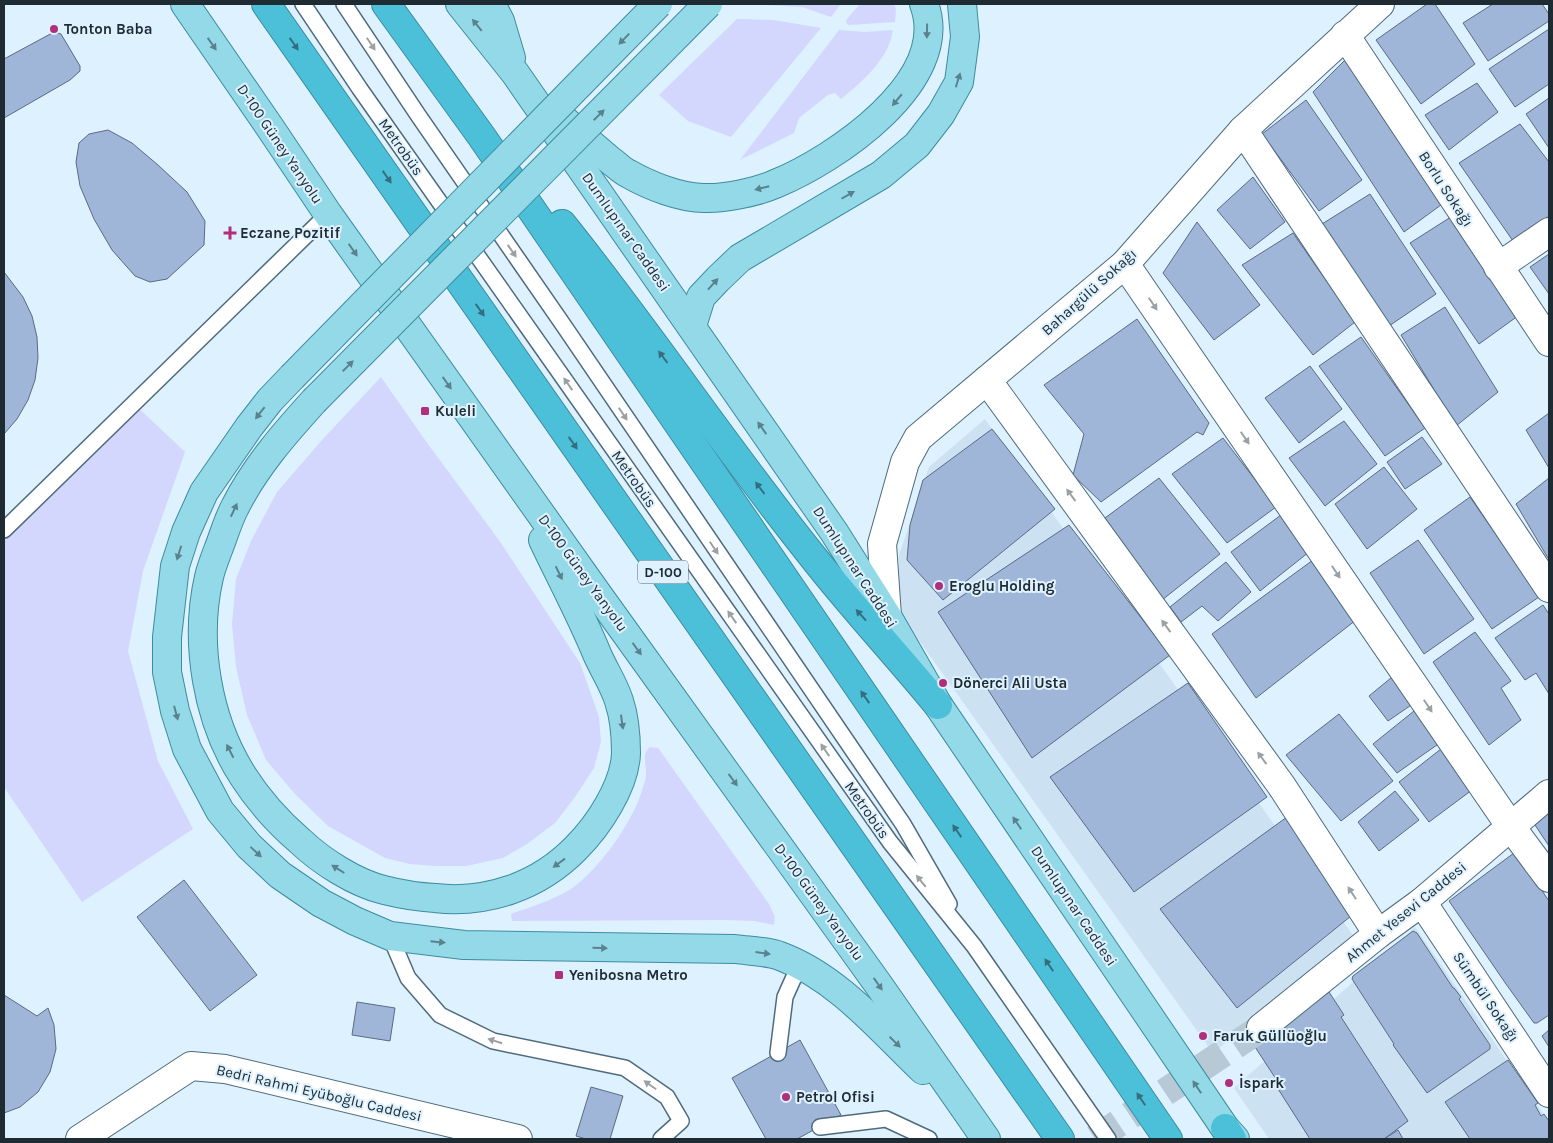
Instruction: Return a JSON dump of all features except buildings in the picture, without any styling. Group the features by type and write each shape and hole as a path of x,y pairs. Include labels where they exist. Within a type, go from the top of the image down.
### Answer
{"highway":[{"name":"D-100","path":"266,4 1060,1139"},
{"path":"386,4 482,137 1168,1139"},
{"path":"482,137 555,215 610,283 812,557 938,705"}],"main road":[{"name":"D-100 Güney Yanyolu","path":"184,4 328,214 861,960 986,1139"},
{"name":"Dumlupınar Caddesi","path":"460,4 515,73 834,532 887,616 938,705 1231,1135"},
{"path":"491,4 500,21 515,73 586,141 628,174 677,194 704,198 727,197 773,185 805,170 838,150 890,107 909,84 922,58 928,38 924,4"},
{"path":"658,4 292,376 270,400 226,459 204,492 186,532 175,566 167,637 168,672 175,711 187,749 220,811 249,846 280,875 321,903 390,936 464,945 735,949 778,955 806,968 838,989 967,1112"},
{"path":"507,467 587,630 619,702 626,754 622,772 604,813 589,835 568,856 538,878 507,892 481,898 451,900 382,890 343,872 312,853 268,810 242,775 223,738 210,694 202,653 203,614 209,575 235,507 256,473 286,432 314,400 708,4"},
{"path":"692,326 701,297 740,258 882,175 917,145 941,114 959,82 965,38 962,4"},
{"path":"382,890 390,936"}],"street":[{"name":"Bahargülü Sokağı","path":"887,616 882,544 905,462 918,438 1126,264 1243,130 1380,4"},
{"name":"Borlu Sokağı","path":"1345,35 1549,342"},
{"path":"1243,130 1549,588"},
{"path":"1498,267 1549,232"},
{"path":"1126,264 1511,827 1549,878"},
{"path":"987,380 1281,785 1378,934"},
{"name":"Ahmet Yesevi Caddesi","path":"1262,1028 1378,934 1422,902 1549,794"},
{"name":"Sümbül Sokağı","path":"1422,902 1549,1093"},
{"name":"Bedri Rahmi Eyüboğlu Caddesi","path":"80,1139 191,1066 224,1069 518,1139"}],"lane":[{"name":"Metrobüs","path":"304,4 360,89 884,834 974,946 1108,1139"},
{"name":"Metrobüs","path":"344,4 418,116 558,318 902,824 974,946"},
{"path":"4,530 328,214"},
{"path":"390,936 408,978 440,1015 493,1041 625,1068 667,1097 681,1121 661,1139"},
{"path":"778,1053 785,997 794,977 806,968"},
{"path":"820,1127 886,1119 929,1139"}],"shaded area":[{"path":"751,4 841,4 831,17 802,7"},
{"path":"860,4 894,4 896,9 895,22 848,25 847,19"},
{"path":"737,19 774,20 821,28 731,137 688,121 659,95"},
{"path":"839,30 864,32 893,30 886,51 880,60 866,77 841,99 835,93 828,95 799,118 794,133 740,160"},
{"path":"381,377 501,543 580,663 599,717 601,742 594,768 555,823 527,844 503,858 466,866 410,864 385,858 328,826 295,794 266,760 247,715 236,667 232,624 236,579 251,541 277,492 322,440"},
{"path":"129,399 185,452 143,571 128,651 158,761 193,829 82,902 4,787 4,520"},
{"path":"985,419 1355,938 1213,1053 898,611 899,555 929,467"},
{"path":"650,747 658,748 769,904 775,917 774,925 755,921 725,920 512,921 511,914 549,900 571,889 593,870 604,857 624,828 639,800 646,777 646,753"},
{"path":"1415,927 1549,1122 1549,1139 1269,1139 1234,1088"}],"tunnel":[{"path":"1095,1139 1261,1028"}],"place":[{"name":"Tonton Baba","path":"54,29"},
{"name":"Eczane Pozitif","path":"230,233"},
{"name":"Kuleli","path":"425,411"},
{"name":"Eroglu Holding","path":"939,586"},
{"name":"Dönerci Ali Usta","path":"943,683"},
{"name":"Yenibosna Metro","path":"559,975"},
{"name":"Faruk Güllüoğlu","path":"1203,1036"},
{"name":"İspark","path":"1229,1083"},
{"name":"Petrol Ofisi","path":"786,1097"}]}
